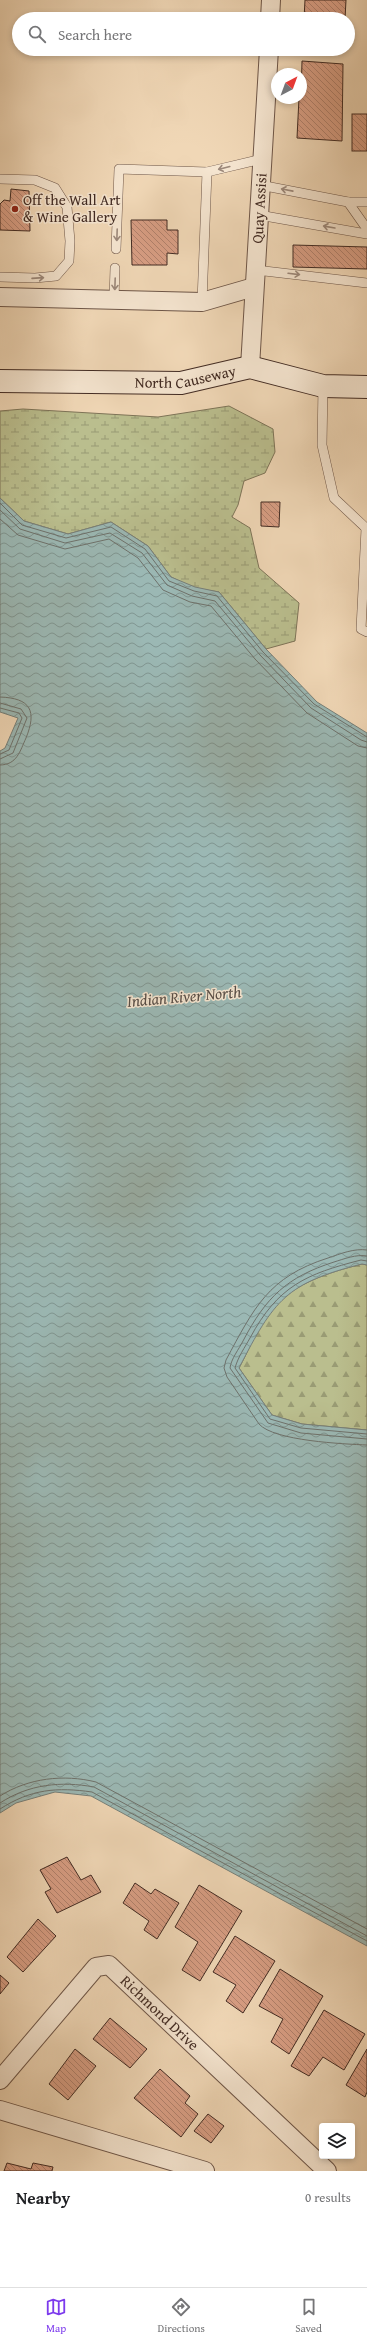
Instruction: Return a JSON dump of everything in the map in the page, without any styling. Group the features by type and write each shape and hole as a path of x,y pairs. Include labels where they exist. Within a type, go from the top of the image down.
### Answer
{"main road":[{"name":"North Causeway","path":"0,382 181,383 250,367 323,386 367,387"}],"street":[{"path":"271,12 272,0"},
{"name":"Quay Assisi","path":"250,367 269,56"},
{"path":"0,296 202,302 255,278"},
{"name":"Richmond Drive","path":"0,2080 96,1967 109,1965 327,2171"},
{"path":"0,2110 204,2171"}],"lane":[{"path":"116,249 119,169 207,172 262,159"},
{"path":"202,302 207,172"},
{"path":"0,179 35,180 55,188 67,207 70,241 69,261 56,276 35,278 0,277"},
{"path":"260,185 348,202 367,202"},
{"path":"348,202 367,229"},
{"path":"259,215 367,234"},
{"path":"114,299 115,268"},
{"path":"255,278 367,283"},
{"path":"323,386 322,445 334,498 366,529 361,629 367,632"}],"green space":[{"path":"229,406 273,429 275,452 265,473 244,481 238,505 232,517 250,528 259,568 299,603 295,641 266,649 219,592 194,588 171,577 148,546 111,522 68,534 24,521 0,498 0,411 23,409 158,417"},
{"path":"362,1264 367,1265 367,1430 302,1424 272,1415 239,1368 260,1326 268,1313 279,1302 304,1284 317,1278"}],"water":[{"name":"Indian River North","path":"0,498 24,521 68,534 111,522 148,546 171,577 195,587 219,592 266,649 317,702 367,733 367,1265 362,1264 336,1271 316,1279 299,1287 285,1298 273,1310 262,1326 239,1368 272,1415 302,1424 367,1430 367,1946 91,1796 55,1792 16,1803 0,1813 0,751 5,748 18,718 0,712"}],"building":[{"path":"305,0 346,0 345,12 304,12"},
{"path":"302,61 343,64 342,141 297,138 299,104 307,104 307,68 302,68"},
{"path":"352,114 367,114 367,151 352,151"},
{"name":"Off the Wall Art & Wine Gallery","path":"11,189 29,191 30,231 0,230 0,204 4,200 10,201"},
{"path":"131,220 167,220 167,230 178,230 178,254 167,253 167,265 132,265"},
{"path":"293,245 367,247 367,269 293,267"},
{"path":"261,502 280,502 279,527 261,526"},
{"path":"67,1857 81,1880 91,1875 101,1892 57,1913 45,1892 51,1889 40,1870"},
{"path":"135,1883 151,1894 155,1889 179,1903 157,1939 144,1930 149,1921 123,1903"},
{"path":"199,1885 242,1911 200,1981 182,1970 198,1942 175,1927"},
{"path":"38,1919 56,1936 23,1972 7,1957"},
{"path":"235,1936 275,1961 243,2013 226,2001 236,1985 213,1972"},
{"path":"280,1969 323,1996 289,2054 271,2042 283,2019 259,2006"},
{"path":"0,1975 9,1983 0,1994"},
{"path":"324,2010 365,2034 344,2070 323,2057 309,2076 291,2066"},
{"path":"110,2018 147,2049 130,2068 93,2039"},
{"path":"75,2049 96,2066 68,2100 49,2084"},
{"path":"367,2049 367,2092 365,2097 346,2085"},
{"path":"160,2069 190,2096 185,2103 198,2114 181,2137 134,2098"},
{"path":"208,2114 224,2126 211,2143 194,2131"},
{"path":"7,2163 31,2169 33,2163 53,2167 52,2171 4,2171"}],"place":[{"name":"Off the Wall Art & Wine Gallery","path":"15,209"}]}
